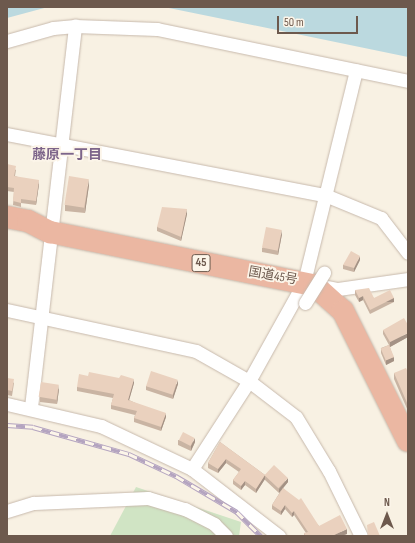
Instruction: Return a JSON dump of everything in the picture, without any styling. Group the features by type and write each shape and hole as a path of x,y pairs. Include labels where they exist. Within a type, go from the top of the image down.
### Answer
{"highway":[{"name":"国道45号","path":"7,217 28,221 50,232 312,285 343,311 406,432"},
{"name":"国道45号","path":"7,230 28,234 50,232"}],"street":[{"path":"7,41 53,28 75,26 157,29 408,81"},
{"path":"30,407 75,26"},
{"path":"192,469 312,285 325,195 356,70"},
{"path":"7,134 325,195 381,218 408,253"},
{"path":"312,285 338,289 408,279"},
{"path":"7,310 196,351 249,381 296,417 329,471 361,536"},
{"path":"7,404 30,407 101,426 192,469 278,536"},
{"path":"7,511 34,503 148,498 185,509 214,524 226,536"}],"green space":[{"path":"136,487 241,522 239,536 110,536"}],"water":[{"path":"7,7 48,7 7,18"},
{"path":"164,7 408,7 408,57 316,38"}],"building":[{"path":"7,164 16,166 14,176 39,180 36,201 21,199 21,203 13,201 14,188 7,187"},
{"path":"69,176 89,179 84,208 64,205"},
{"path":"162,207 187,209 181,237 157,227"},
{"path":"266,227 282,230 278,251 262,248"},
{"path":"351,251 360,256 354,268 343,265"},
{"path":"369,288 374,298 390,290 394,298 370,310 363,296 359,298 355,290"},
{"path":"404,318 408,325 408,333 390,342 383,330"},
{"path":"389,345 394,357 386,360 381,349"},
{"path":"406,368 408,372 408,405 394,373"},
{"path":"151,371 178,380 173,395 146,386"},
{"path":"89,372 119,378 121,375 134,379 128,400 166,413 161,427 134,418 137,411 111,405 114,394 77,387 79,374 88,376"},
{"path":"7,378 14,379 12,391 7,390"},
{"path":"41,382 59,385 56,400 39,397"},
{"path":"183,432 195,438 190,446 179,440"},
{"path":"220,442 265,475 256,489 245,481 241,486 233,480 241,469 226,459 218,469 208,463"},
{"path":"274,465 288,478 278,488 264,475"},
{"path":"283,488 299,500 301,498 319,526 340,515 347,529 332,536 305,536 304,533 308,532 294,511 292,513 285,505 281,511 272,505"},
{"path":"374,522 380,536 368,536 367,525"}],"railway":[{"path":"7,425 33,427 129,454 176,476 237,512 261,536"}],"district":[{"name":"藤原一丁目","path":"67,155"}]}
